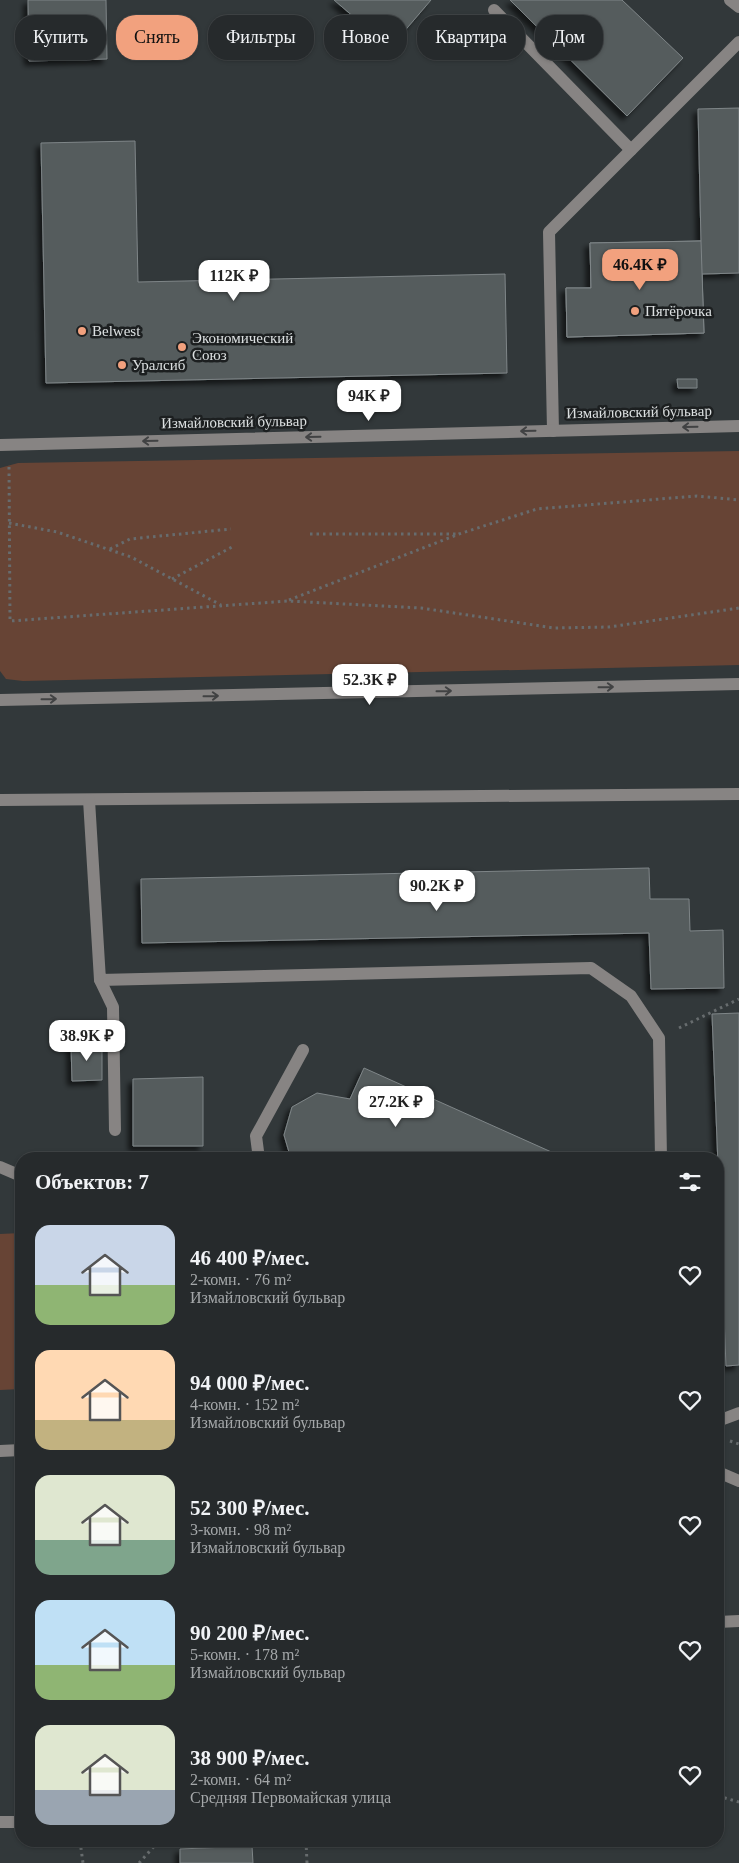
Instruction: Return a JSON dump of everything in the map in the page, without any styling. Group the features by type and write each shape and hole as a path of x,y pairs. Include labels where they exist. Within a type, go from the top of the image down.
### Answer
{"street":[{"path":"730,0 739,7"},
{"path":"494,10 631,150"},
{"path":"553,431 549,232 686,98 739,42"},
{"name":"Измайловский бульвар","path":"0,445 739,426"},
{"path":"0,700 739,684"},
{"path":"0,800 739,794"},
{"path":"90,800 100,980 113,1007 115,1130"},
{"path":"100,980 591,968 631,996 659,1038 660,1152"},
{"path":"257,1152 256,1136 303,1050"},
{"path":"0,1167 15,1173"},
{"path":"724,1419 739,1413"},
{"path":"0,1451 15,1450"},
{"path":"724,1475 739,1481"},
{"path":"724,1622 739,1621"},
{"path":"0,1822 15,1822"}],"path":[{"path":"9,463 10,621 288,601 421,608 554,628 609,627 739,608"},
{"path":"288,601 459,534 537,509 697,496 739,500"},
{"path":"9,523 57,532 131,557 221,605"},
{"path":"108,549 130,539 231,529"},
{"path":"310,534 459,534"},
{"path":"172,579 232,547"},
{"path":"659,1038 739,999"},
{"path":"724,1798 739,1802"},
{"path":"81,1847 83,1863"},
{"path":"139,1863 153,1847"},
{"path":"306,1847 307,1863"}],"shaded area":[{"path":"739,451 739,665 23,681 6,679 0,671 0,468 18,463"},
{"path":"15,1233 15,1389 0,1390 0,1234"}],"building":[{"path":"28,0 106,0 107,59 106,15 28,15"},
{"path":"334,0 431,0 407,28 407,15 352,15"},
{"path":"510,0 622,0 683,58 627,116 571,60 603,60 603,15 535,15 535,25"},
{"path":"29,60 68,60 29,61"},
{"name":"Пятёрочка","path":"739,108 739,273 702,274 704,333 567,337 566,288 591,288 590,243 701,241 698,109"},
{"path":"135,141 138,282 505,274 507,373 46,383 41,143"},
{"name":"Пятёрочка","path":"701,241 704,333 567,337 566,288 591,288 590,243"},
{"path":"677,379 697,379 697,388 678,388"},
{"path":"649,868 650,899 689,899 690,931 723,930 724,988 651,989 649,933 142,943 141,879"},
{"path":"739,1013 739,1365 726,1366 724,1316 724,1152 717,1152 712,1014"},
{"path":"71,1044 102,1044 102,1080 72,1081"},
{"path":"364,1068 551,1152 289,1152 284,1135 292,1107 317,1093 350,1099"},
{"path":"203,1077 203,1146 133,1146 133,1079"},
{"path":"252,1847 253,1863 180,1863 180,1849"}],"place":[{"name":"Пятёрочка","path":"635,311"},
{"name":"Belwest","path":"82,331"},
{"name":"Экономический Союз","path":"182,347"},
{"name":"Уралсиб","path":"122,365"}]}
